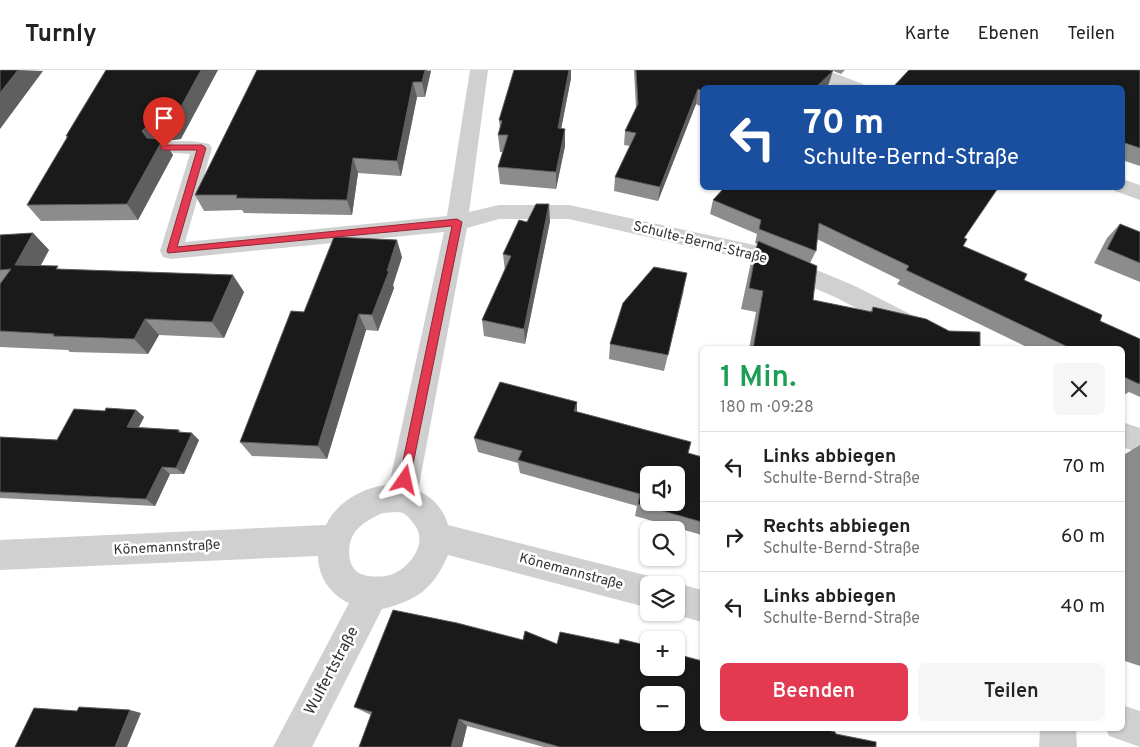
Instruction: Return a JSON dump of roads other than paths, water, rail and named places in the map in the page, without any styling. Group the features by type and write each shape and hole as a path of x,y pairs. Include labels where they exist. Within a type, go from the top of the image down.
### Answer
{"street":[{"path":"401,498 457,222 479,70"},
{"path":"810,70 849,85"},
{"name":"Schulte-Bernd-Straße","path":"164,148 202,148 172,251 457,222 499,212 570,212 759,254 846,292 950,346"},
{"path":"1125,187 1140,193"},
{"path":"1125,435 1140,441"},
{"path":"401,498 414,504 425,512 432,523 435,537 433,552 426,568 414,581 398,590 372,595 355,590 337,574 333,558 334,540 344,522 361,507 381,499 401,498"},
{"name":"Könemannstraße","path":"435,537 640,590"},
{"name":"Könemannstraße","path":"0,555 334,540"},
{"name":"Wulfertstraße","path":"292,747 372,595"},
{"path":"685,602 700,606"},
{"path":"1125,724 1140,729"},
{"path":"1058,731 1058,747"}]}
